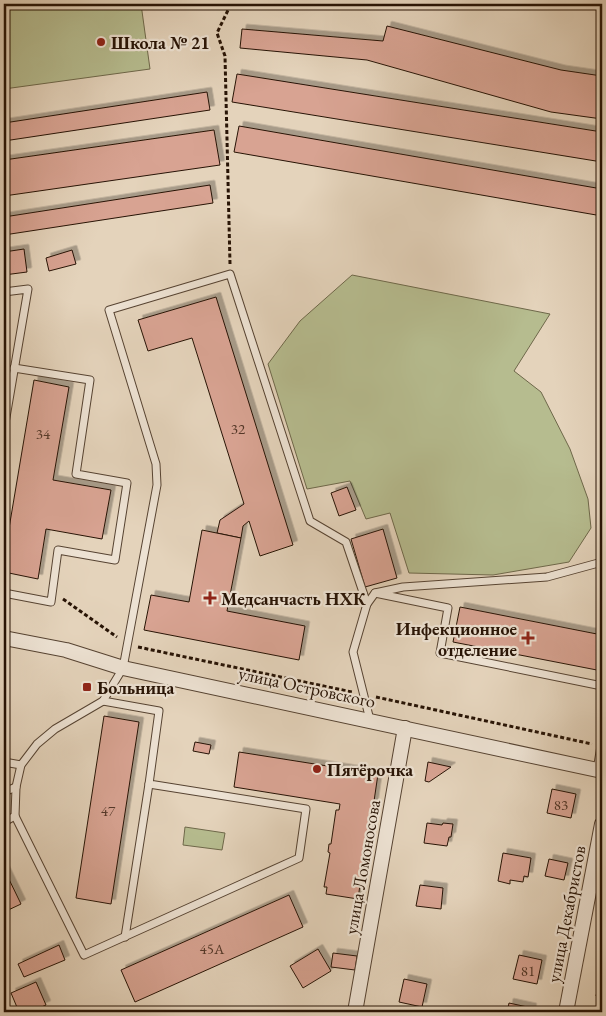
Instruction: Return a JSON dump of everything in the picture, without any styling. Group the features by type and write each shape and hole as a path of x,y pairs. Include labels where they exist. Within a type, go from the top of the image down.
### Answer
{"street":[{"name":"улица Островского","path":"4,638 66,650 123,668 600,770"},
{"name":"улица Ломоносова","path":"355,1012 405,728"},
{"name":"улица Декабристов","path":"566,1012 602,824"}],"lane":[{"path":"149,784 306,809 299,858 84,955 15,816 16,787 21,765 37,744 55,729 103,701 123,668 128,645 157,485 156,464 109,310 230,274 310,521 346,542 367,604"},
{"path":"4,292 28,289 4,429"},
{"path":"4,593 51,602 58,550 115,560 127,483 76,474 90,380 14,368"},
{"path":"370,720 353,652 367,604 375,593 403,587 547,577 602,562"},
{"path":"375,593 448,608 440,653 602,686"},
{"path":"103,701 159,712 125,937"},
{"path":"600,770 602,743"},
{"path":"4,762 21,765"},
{"path":"4,792 16,787"},
{"path":"4,822 15,816"}],"path":[{"path":"230,274 226,56 217,33 231,4"},
{"path":"52,592 128,645 602,743"}],"green space":[{"path":"4,4 141,4 150,69 4,89"},
{"path":"352,275 550,314 514,371 541,392 570,449 588,499 591,528 569,562 493,575 409,573 390,513 366,519 350,481 307,489 268,364 300,321"},
{"path":"185,827 225,833 222,850 183,845"}],"building":[{"path":"387,26 561,70 602,76 602,119 551,112 367,60 240,48 242,29 383,41"},
{"path":"237,74 602,132 602,162 232,102"},
{"path":"207,92 210,110 4,141 4,123"},
{"path":"239,126 602,189 602,216 234,152"},
{"path":"214,130 220,165 4,196 4,160"},
{"path":"210,185 213,203 4,235 4,217"},
{"path":"24,249 27,272 4,275 4,252"},
{"path":"72,250 76,264 49,271 46,258"},
{"path":"216,297 293,545 260,556 249,521 243,526 241,538 217,533 220,520 244,504 192,338 148,351 138,320"},
{"path":"34,380 69,387 53,480 111,490 102,539 46,529 38,579 4,572 4,558"},
{"path":"347,487 356,510 339,516 331,493"},
{"path":"383,529 397,578 365,587 351,539"},
{"name":"Медсанчасть НХК","path":"202,530 241,538 227,611 305,626 299,660 144,630 151,595 189,602"},
{"name":"Инфекционное отделение","path":"460,607 602,635 602,671 453,642"},
{"path":"104,716 139,722 111,904 76,898"},
{"path":"195,742 211,745 209,754 193,751"},
{"path":"239,752 378,774 358,899 326,894 327,887 324,887 330,853 328,852 329,844 331,844 336,810 339,810 340,804 234,787"},
{"path":"428,762 451,767 429,782 425,781"},
{"path":"552,789 576,794 571,818 547,813"},
{"path":"427,823 453,824 447,846 424,843"},
{"path":"503,853 531,858 528,877 524,876 523,882 510,880 510,884 498,881"},
{"path":"549,859 568,863 564,880 545,876"},
{"path":"4,869 21,904 4,912"},
{"path":"420,885 443,888 441,909 416,906"},
{"path":"289,895 303,927 135,1002 121,970"},
{"path":"59,945 65,960 24,977 18,964"},
{"path":"318,949 331,971 303,988 290,966"},
{"path":"333,953 357,956 355,970 331,967"},
{"path":"519,955 542,960 537,984 513,979"},
{"path":"602,973 602,997 596,996"},
{"path":"404,979 427,984 422,1007 399,1002"},
{"path":"36,982 46,1005 30,1012 19,1012 11,993"},
{"path":"509,1003 532,1008 531,1012 507,1012"}],"place":[{"name":"Школа № 21","path":"101,42"},
{"name":"Медсанчасть НХК","path":"210,598"},
{"name":"Инфекционное отделение","path":"528,638"},
{"name":"Больница","path":"87,687"},
{"name":"Пятёрочка","path":"317,769"}]}
